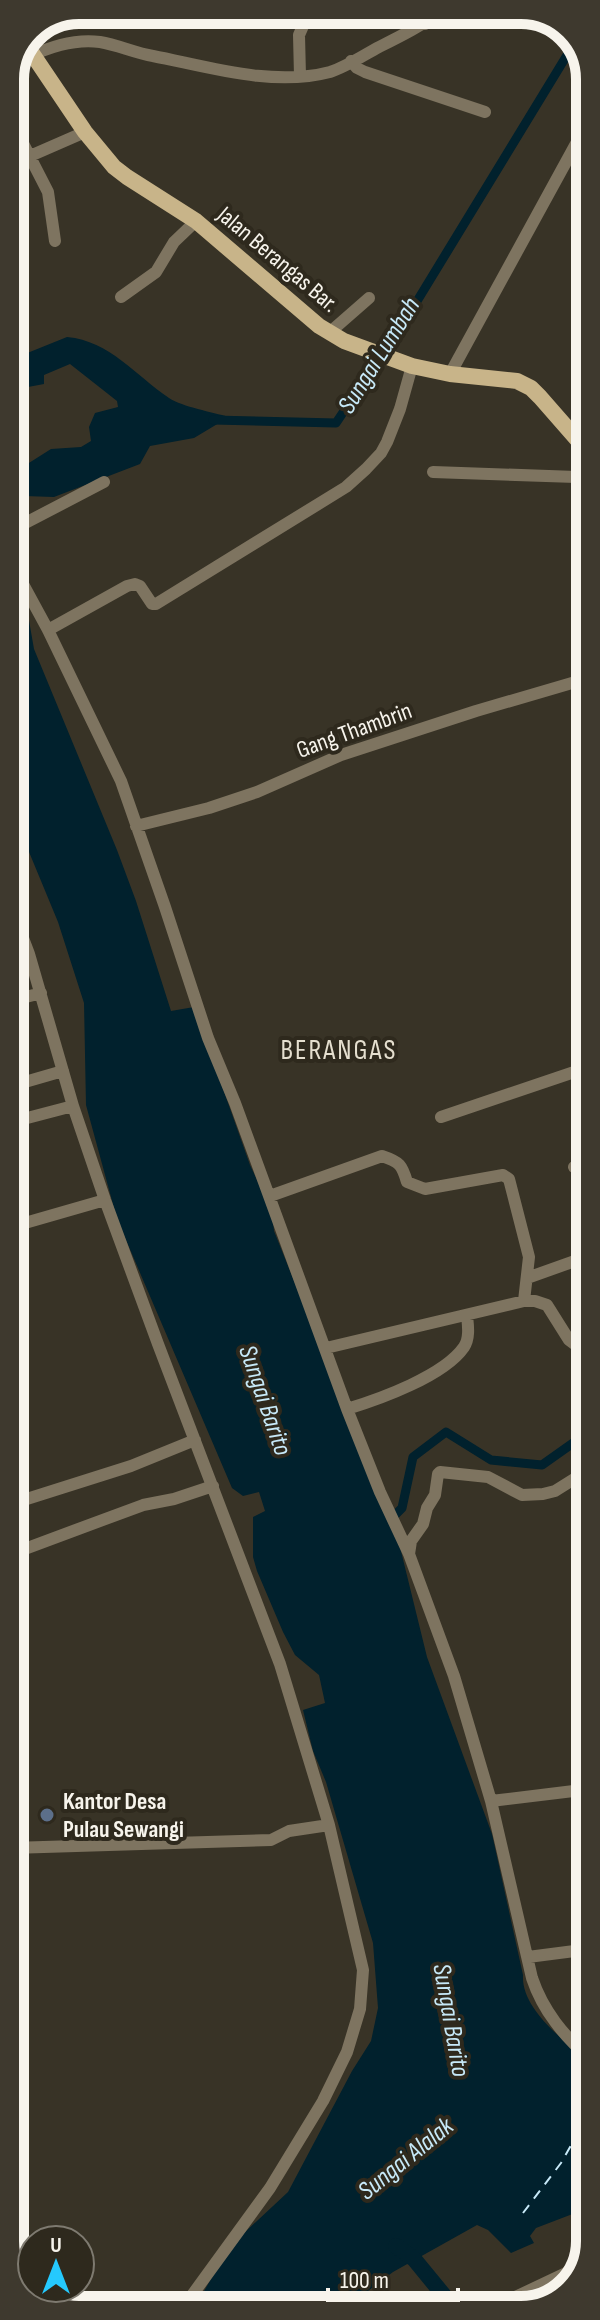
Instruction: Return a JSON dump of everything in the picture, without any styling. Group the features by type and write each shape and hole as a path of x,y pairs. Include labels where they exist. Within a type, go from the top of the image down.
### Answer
{"main road":[{"name":"Jalan Berangas Bar.","path":"32,51 103,155 127,177 196,221 329,333 410,365 450,374 517,381 531,388 576,438"}],"street":[{"path":"300,76 299,35 304,24"},
{"path":"34,48 101,42 147,55 247,74 300,76 331,71 425,24"},
{"path":"351,61 365,72 485,112"},
{"path":"24,160 85,132"},
{"path":"450,374 576,144"},
{"path":"24,145 48,192 55,241"},
{"path":"121,297 156,272 174,242 196,221"},
{"path":"329,333 369,298"},
{"path":"48,630 131,585 140,586 152,604 156,604 346,487 381,453 387,442 400,409 410,365"},
{"path":"433,472 576,476"},
{"path":"24,524 104,482"},
{"path":"24,586 121,781 208,1038 270,1196 347,1409 408,1551 454,1676 491,1801 538,1997 551,2017 576,2044"},
{"name":"Gang Thambrin","path":"136,826 209,808 257,792 341,755 576,682"},
{"path":"24,944 105,1200 280,1664 329,1825 363,1970 360,2009 347,2052 323,2101 270,2188 191,2296"},
{"path":"24,998 41,993"},
{"path":"24,1082 63,1071"},
{"path":"441,1117 576,1071"},
{"path":"24,1119 73,1106"},
{"path":"270,1196 382,1156 404,1168 407,1182 425,1189 503,1175 509,1179 529,1257 524,1301"},
{"path":"24,1223 105,1200"},
{"path":"527,1278 576,1261"},
{"path":"326,1348 524,1301 547,1305 569,1340 576,1345"},
{"path":"347,1409 413,1385 450,1360 465,1346 467,1315"},
{"path":"24,1500 131,1466 195,1440"},
{"path":"408,1551 435,1495 440,1472 488,1477 522,1495 555,1491 576,1478"},
{"path":"24,1549 143,1505 213,1486"},
{"path":"491,1801 576,1791"},
{"path":"24,1848 271,1840 289,1831 329,1825"},
{"path":"528,1957 576,1951"},
{"path":"520,2296 564,2274"}],"water":[{"path":"67,337 82,340 121,360 169,398 229,417 194,438 150,446 140,464 54,497 24,496 24,466 51,449 81,447 91,441 89,427 95,413 118,407 117,401 70,364 44,375 44,384 28,387 24,391 24,354"},
{"path":"24,592 34,649 117,850 171,1011 194,1007 250,1165 272,1212 274,1231 399,1543 427,1657 492,1834 524,1988 537,2013 576,2051 576,2213 536,2228 530,2236 534,2243 511,2253 488,2230 477,2225 393,2272 361,2296 201,2296 229,2247 288,2192 371,2041 378,2008 373,1943 303,1710 325,1703 319,1675 295,1655 253,1557 253,1517 265,1511 259,1492 243,1496 232,1488 117,1219 86,1105 84,1003 58,922 24,840"}],"waterway":[{"name":"Sungai Lumbah","path":"213,420 336,423 411,311 569,52"},
{"path":"390,1520 402,1508 413,1457 446,1432 491,1460 542,1465 576,1441"},
{"path":"396,2246 414,2259 444,2296"}],"ferry route":[{"path":"523,2213 561,2163 576,2137"}],"place":[{"name":"Kantor Desa Pulau Sewangi","path":"47,1815"}],"district":[{"name":"BERANGAS","path":"339,1049"}],"water label":[{"name":"Sungai Barito","path":"266,1400"},
{"name":"Sungai Barito","path":"452,2020"},
{"name":"Sungai Alalak","path":"405,2158"}]}
